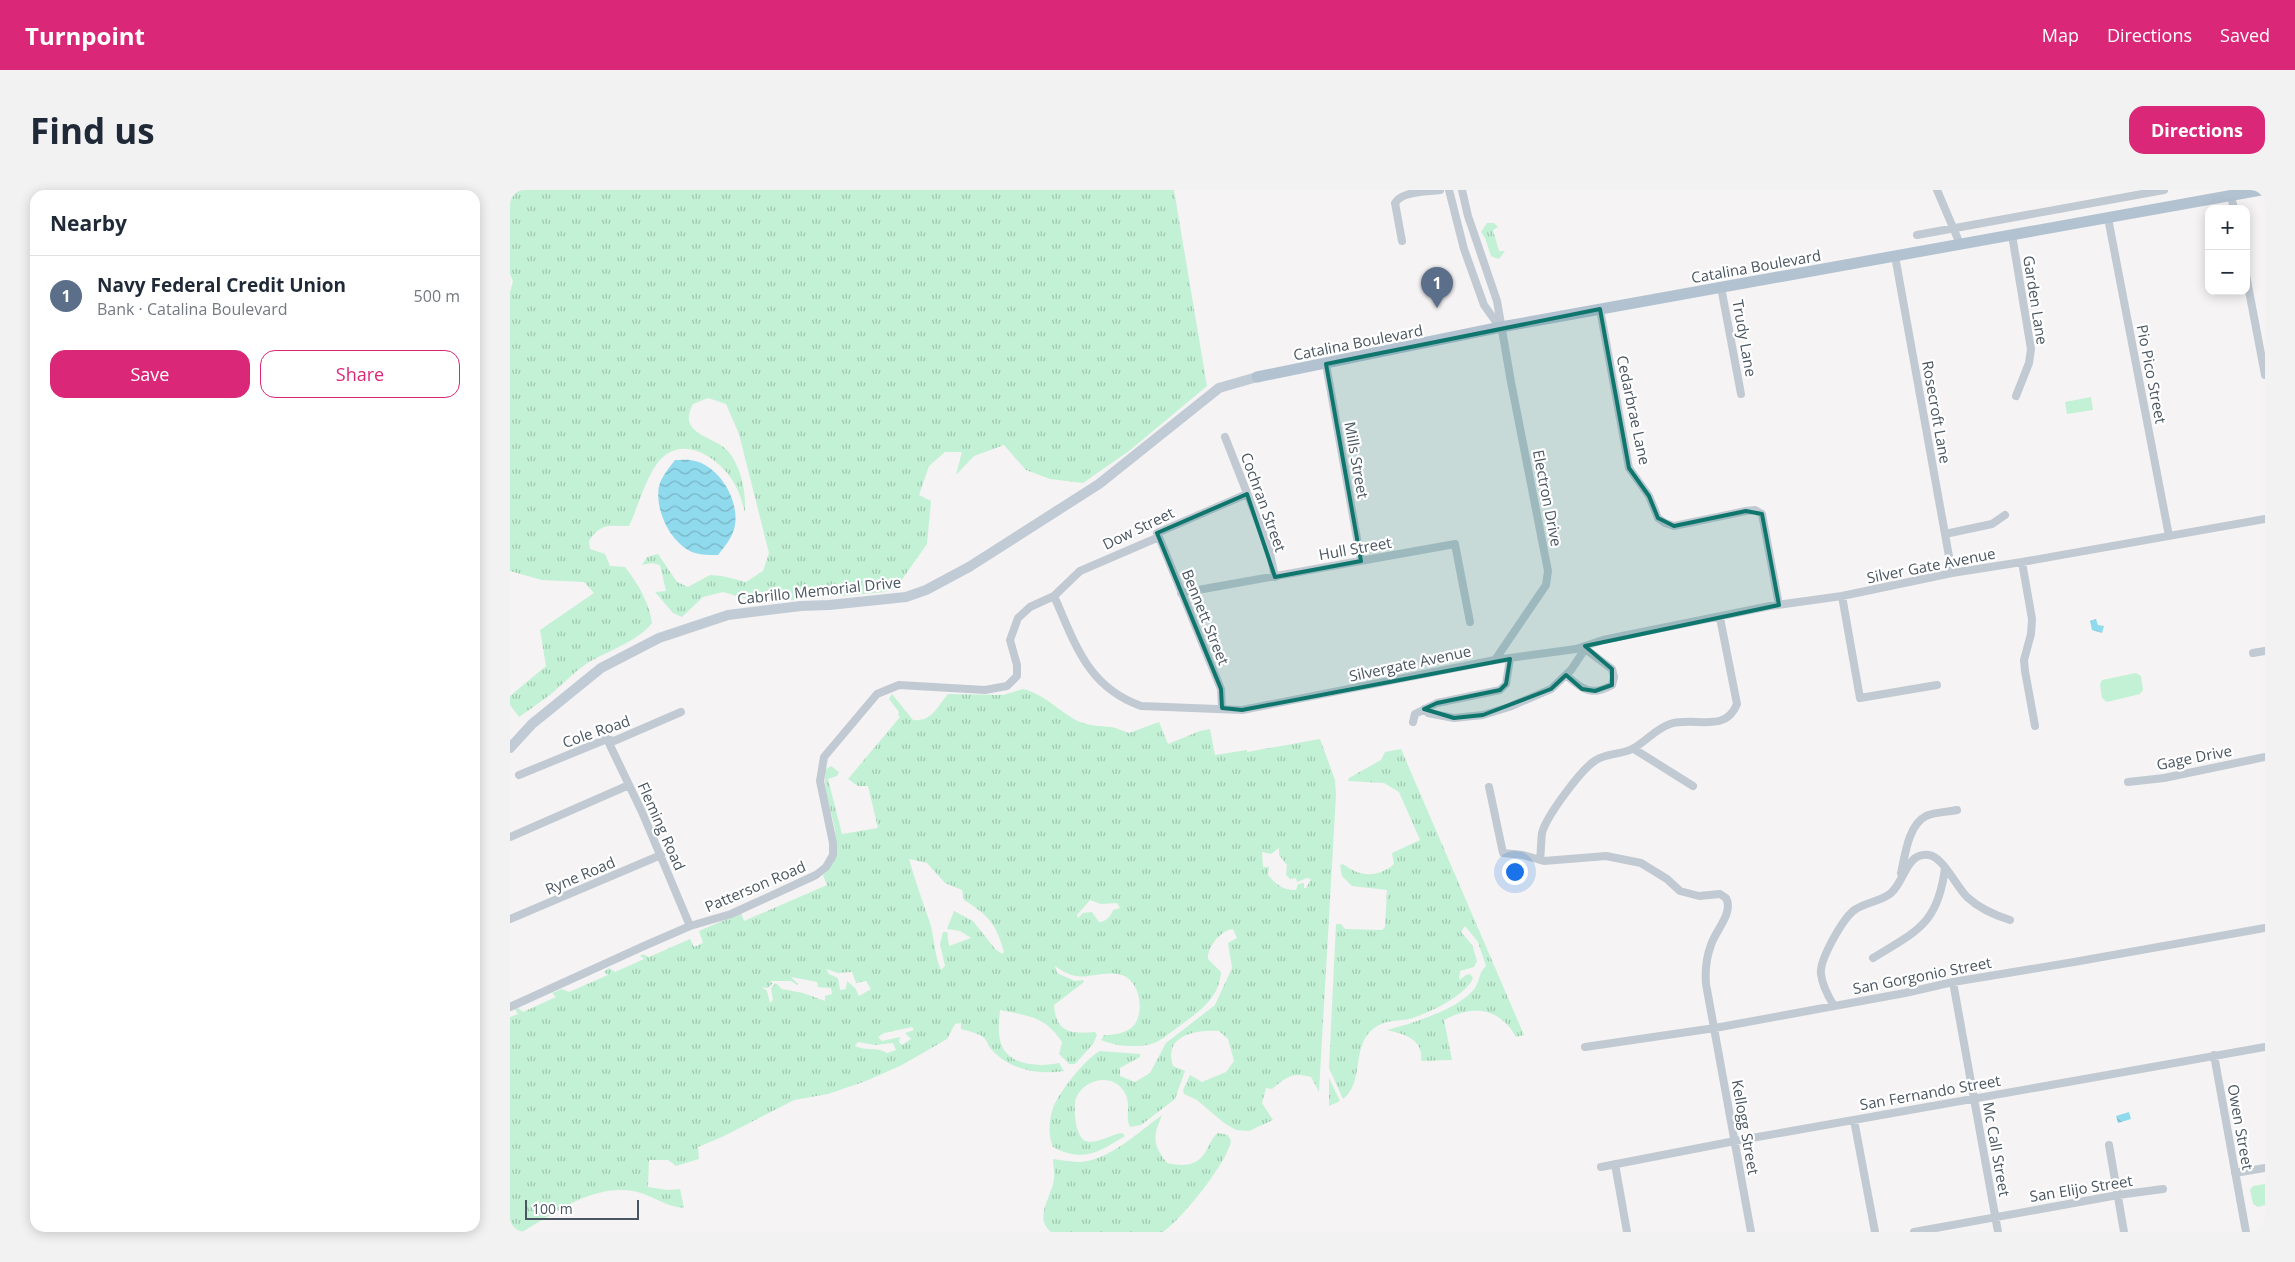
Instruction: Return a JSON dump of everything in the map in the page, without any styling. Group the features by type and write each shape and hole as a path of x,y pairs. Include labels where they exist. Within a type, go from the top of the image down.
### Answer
{"main road":[{"name":"Catalina Boulevard","path":"1257,376 1326,364 1501,327 2254,191"},
{"name":"Cabrillo Memorial Drive","path":"510,748 532,724 601,668 660,638 728,615 801,606 906,598 926,590 969,567 1099,484 1219,388 1257,376"}],"street":[{"path":"1402,241 1395,203 1398,198 1405,195 1440,190"},
{"name":"Electron Drive","path":"1449,190 1464,249 1484,305 1501,327"},
{"name":"Electron Drive","path":"1462,190 1468,216 1497,301 1548,572 1546,586 1495,660"},
{"path":"1937,190 1960,244"},
{"path":"1917,235 2164,190"},
{"path":"2231,196 2233,205"},
{"name":"Pio Pico Street","path":"2108,218 2169,536"},
{"name":"Garden Lane","path":"2012,235 2031,349 2029,364 2016,396"},
{"name":"Rosecroft Lane","path":"1895,256 1952,572"},
{"name":"Trudy Lane","path":"1721,288 1741,394"},
{"path":"2250,295 2265,375"},
{"name":"Cedarbrae Lane","path":"1600,309 1629,468 1649,496 1658,518 1674,526 1756,510 1762,514 1780,605"},
{"name":"Mills Street","path":"1326,364 1361,561"},
{"name":"Cochran Street","path":"1225,437 1269,549 1275,577"},
{"name":"Dow Street","path":"1010,640 1018,618 1030,607 1054,596 1080,571 1158,537 1157,533 1247,494"},
{"path":"1945,534 1992,524 2005,515"},
{"name":"Silver Gate Avenue","path":"1604,640 1780,605 1842,596 1952,572 2022,562 2265,519"},
{"name":"Bennett Street","path":"1158,537 1221,689 1222,708"},
{"name":"Hull Street","path":"1181,593 1455,544 1470,622"},
{"path":"2022,562 2032,619 2031,634 2024,660 2035,726"},
{"path":"1054,596 1083,661 1098,679 1126,701 1141,706 1222,708"},
{"path":"1842,596 1860,698 1937,685"},
{"path":"1489,787 1503,853 1523,855 1540,860 1543,832 1551,813 1595,761 1609,754 1634,748 1655,730 1672,724 1725,721 1733,714 1737,704 1720,618"},
{"name":"Patterson Road","path":"510,1006 690,926 731,914 816,875 826,867 834,855 834,842 820,781 824,757 878,694 899,685 985,690 1007,686 1017,676 1017,665 1010,640"},
{"name":"Silvergate Avenue","path":"1222,708 1242,710 1495,660 1576,649 1604,640"},
{"path":"1424,709 1428,713 1454,718 1483,715 1551,689 1566,675 1585,647 1612,669 1614,677 1612,685 1595,691 1582,689 1566,675"},
{"path":"2253,653 2265,651"},
{"path":"1413,722 1414,714 1437,703 1500,690 1506,684 1510,659"},
{"name":"Cole Road","path":"519,775 607,738 614,741 681,712"},
{"name":"Fleming Road","path":"607,738 661,855 690,926"},
{"path":"1634,748 1693,786"},
{"name":"Gage Drive","path":"2128,782 2164,778 2265,757"},
{"path":"510,837 629,785"},
{"path":"1898,882 1916,823 1927,816 1957,810"},
{"name":"Ryne Road","path":"510,919 661,855"},
{"path":"1834,1006 1827,995 1820,974 1821,965 1840,929 1849,914 1857,908 1891,893 1913,859 1921,855 1932,856 1940,861 1966,896 1977,905 1992,915 2010,920"},
{"name":"Kellogg Street","path":"1540,860 1606,856 1641,863 1667,879 1680,891 1699,896 1720,894 1726,898 1729,908 1711,943 1705,967 1706,984 1751,1232"},
{"path":"1873,958 1913,933 1926,921 1935,908 1942,892 1945,868"},
{"name":"San Gorgonio Street","path":"1585,1047 1715,1028 1905,993 1953,982 2265,928"},
{"name":"Mc Call Street","path":"1953,982 1998,1232"},
{"name":"San Fernando Street","path":"1601,1168 1735,1141 2265,1046"},
{"name":"Owen Street","path":"2214,1055 2246,1232"},
{"path":"1854,1120 1875,1232"},
{"path":"2109,1145 2124,1232"},
{"path":"1615,1164 1627,1232"},
{"path":"2235,1173 2265,1168"},
{"name":"San Elijo Street","path":"1914,1232 2118,1195 2163,1189"}],"highlighted area":[{"path":"1600,309 1629,468 1649,496 1658,518 1674,526 1746,511 1762,514 1779,605 1585,646 1612,669 1612,685 1595,691 1582,689 1566,675 1551,689 1483,715 1454,718 1424,709 1437,703 1500,690 1506,684 1510,659 1242,710 1222,708 1221,689 1157,533 1247,494 1275,577 1361,561 1326,364"}],"green space":[{"path":"510,190 517,192 520,190 1174,190 1207,386 1129,451 1083,483 1050,479 1026,470 1004,445 974,456 956,475 962,452 945,452 929,466 919,495 931,501 927,544 896,588 885,592 760,603 723,592 703,597 682,617 673,613 655,592 666,591 660,565 652,563 642,565 647,557 658,554 677,582 688,587 710,575 746,582 763,571 769,553 739,434 726,404 708,398 693,404 689,415 690,423 694,429 725,448 735,461 745,497 745,512 734,483 721,466 712,459 702,453 682,449 671,452 662,458 647,481 629,526 606,526 593,535 589,541 590,549 605,554 610,566 625,567 634,579 649,608 652,623 630,641 586,664 551,694 519,717 510,705 510,696 546,666 540,630 594,593 584,582 542,580 510,571 510,292 513,281 510,274"},
{"path":"1487,223 1494,223 1498,227 1493,230 1499,251 1505,251 1499,259 1491,256 1481,232"},
{"path":"2091,397 2093,410 2067,414 2065,402"},
{"path":"2136,673 2141,676 2143,690 2140,694 2107,702 2102,698 2100,684 2102,680"},
{"path":"1023,689 1031,691 1080,722 1113,727 1129,733 1159,722 1168,744 1210,729 1215,755 1247,750 1247,752 1320,739 1335,780 1336,795 1319,1092 1311,1077 1294,1075 1272,1089 1266,1088 1262,1103 1273,1120 1249,1131 1236,1130 1224,1123 1197,1100 1184,1094 1183,1090 1190,1075 1202,1082 1226,1072 1234,1061 1228,1039 1219,1031 1192,1033 1177,1041 1173,1047 1171,1055 1173,1066 1185,1071 1175,1099 1141,1125 1130,1127 1128,1123 1128,1105 1123,1090 1112,1081 1098,1080 1085,1086 1076,1098 1075,1115 1079,1134 1086,1141 1090,1142 1122,1133 1125,1136 1107,1147 1090,1154 1073,1154 1053,1147 1050,1138 1050,1128 1053,1108 1061,1093 1087,1061 1100,1051 1140,1054 1140,1057 1120,1068 1120,1076 1135,1082 1150,1073 1166,1043 1215,1005 1232,968 1228,943 1237,938 1233,929 1224,932 1212,944 1208,954 1208,959 1221,972 1216,991 1211,999 1190,1018 1154,1043 1126,1046 1101,1040 1104,1035 1116,1034 1132,1027 1138,1018 1140,1002 1138,994 1135,987 1124,976 1108,974 1080,977 1055,966 1057,973 1075,981 1083,980 1084,982 1054,1005 1058,1021 1066,1030 1072,1032 1095,1032 1097,1035 1093,1044 1075,1064 1069,1064 1059,1054 1062,1042 1056,1033 1043,1022 1036,1018 1000,1010 999,1033 1002,1046 1012,1058 1035,1065 1059,1063 1064,1071 1025,1070 999,1057 983,1037 961,1029 961,1023 955,1024 947,1039 902,1065 866,1081 828,1094 794,1100 722,1137 698,1147 699,1159 676,1166 668,1160 649,1160 648,1187 667,1190 680,1189 684,1208 633,1191 603,1192 574,1202 522,1232 510,1232 510,1017 518,1014 515,1009 518,1008 523,1012 556,997 552,993 562,989 569,992 608,975 604,972 609,968 615,972 644,959 640,956 643,954 649,957 690,939 694,947 703,943 699,931 741,913 744,921 827,885 823,875 832,862 836,836 827,798 825,770 831,766 839,772 837,776 828,779 842,834 878,828 868,786 858,786 848,779 900,717 898,715 899,712 889,699 892,694 913,720 925,719 937,709 948,694 1003,695","holes":["1279,848 1279,855 1287,865 1286,875 1290,879 1296,878 1297,882 1307,878 1311,879 1306,888 1304,888 1304,883 1298,884 1296,890 1287,889 1274,882 1268,875 1269,867 1263,867 1262,852 1271,854","909,859 927,863 945,883 962,890 964,900 979,910 990,921 998,934 1004,952 1002,954 995,949 973,921 954,911 947,929 960,931 971,938 949,946 947,932 943,932 940,944 945,966 941,970 930,923","1090,900 1101,904 1117,903 1120,908 1113,910 1108,918 1102,922 1099,922 1092,912 1083,913 1078,918 1077,915","826,969 838,973 852,972 856,983 866,981 871,989 859,996 855,988 847,981 846,989 840,990 838,978 829,974","791,977 817,982 818,987 831,988 832,994 825,996 825,1001 803,993 782,989 776,983 771,988 773,1000 770,1003 767,991 762,987 768,988 773,983 771,981 791,981 797,985","912,1027 914,1030 905,1033 911,1039 902,1045 899,1042 900,1037 882,1041 878,1037 884,1033","858,1042 875,1045 893,1043 896,1050 887,1053 879,1050 855,1046"]},
{"path":"1401,749 1524,1035 1516,1037 1502,1020 1493,1014 1475,1011 1465,1012 1444,1020 1452,1060 1421,1061 1419,1047 1412,1039 1400,1033 1387,1030 1409,1024 1449,1008 1470,994 1476,986 1486,966 1478,942 1465,926 1461,932 1472,945 1477,961 1474,967 1460,971 1459,980 1470,974 1473,978 1469,985 1454,998 1435,1009 1409,1019 1382,1023 1370,1032 1360,1051 1354,1082 1350,1091 1343,1099 1329,1068 1336,924 1341,924 1345,929 1382,930 1385,927 1387,890 1352,886 1342,876 1340,865 1343,864 1355,871 1368,874 1382,872 1394,864 1392,853 1420,840 1399,792 1384,783 1348,781 1349,778 1381,760 1385,752"},
{"path":"1329,1078 1340,1101 1329,1106"},
{"path":"1162,1115 1157,1129 1156,1145 1167,1163 1185,1165 1195,1162 1204,1155 1213,1138 1218,1133 1228,1135 1231,1141 1228,1151 1213,1176 1181,1215 1163,1232 1051,1232 1046,1226 1044,1213 1053,1186 1053,1159 1080,1162 1102,1156 1123,1144"},
{"path":"2265,1184 2265,1205 2258,1207 2253,1204 2250,1190 2253,1186"}],"water":[{"path":"675,460 690,460 704,464 720,477 731,495 734,505 735,525 731,537 718,555 691,552 674,538 664,522 659,504 659,486 664,475"},
{"path":"2096,619 2098,625 2104,626 2102,633 2092,630 2090,621"},
{"path":"2129,1112 2131,1119 2118,1123 2116,1116"}],"place":[{"name":"Navy Federal Credit Union","path":"1437,308"}]}
